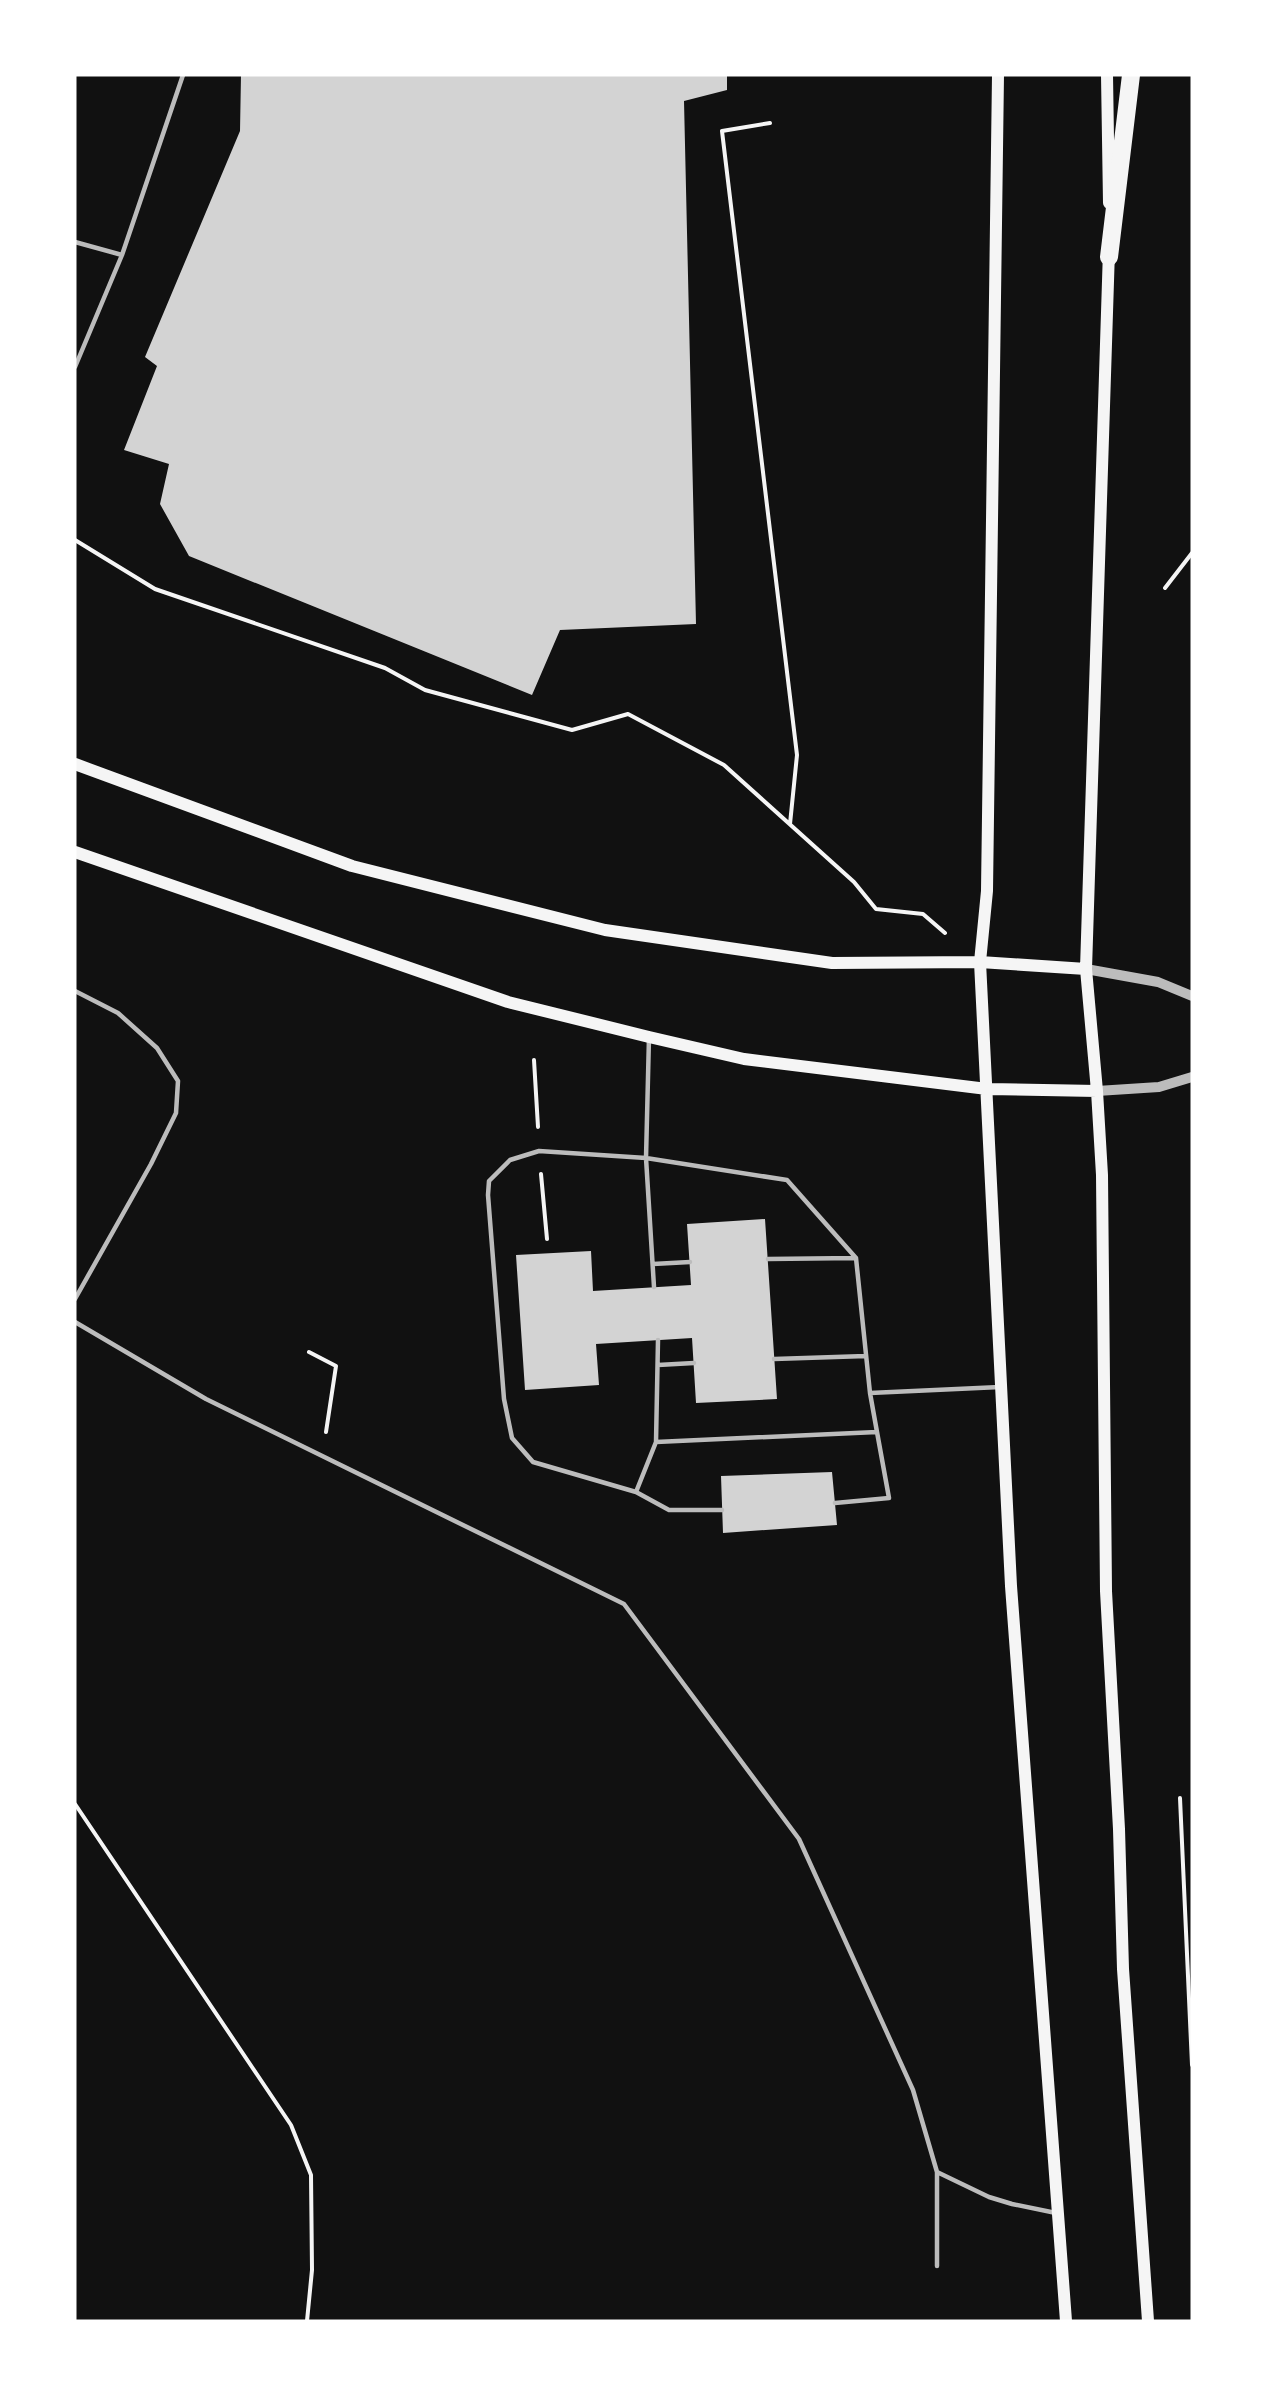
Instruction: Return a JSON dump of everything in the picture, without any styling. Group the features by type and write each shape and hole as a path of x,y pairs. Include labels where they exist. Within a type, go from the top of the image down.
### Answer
{"highway":[{"path":"1109,256 1131,75"}],"main road":[{"path":"999,75 987,891 980,962 1015,1645 1066,2321"},
{"path":"1107,75 1109,256 1086,969 1102,1175 1106,1591 1119,1829 1123,1969 1148,2321"},
{"path":"75,764 352,866 605,930 832,963 980,962 1086,969"},
{"path":"75,852 508,1002 649,1037 744,1059 987,1089 1097,1091"}],"street":[{"path":"1086,969 1158,982 1192,996"},
{"path":"1097,1091 1159,1087 1192,1077"}],"lane":[{"path":"75,368 122,255 183,75"},
{"path":"75,242 122,255"},
{"path":"75,991 118,1013 157,1048 178,1081 176,1113 151,1164 75,1299"},
{"path":"649,1037 646,1158 654,1287"},
{"path":"722,1510 669,1510 636,1492 533,1462 512,1438 504,1399 488,1195 489,1181 510,1160 539,1151 646,1158 787,1180 856,1258 870,1393 889,1498 835,1503"},
{"path":"768,1259 856,1258"},
{"path":"653,1264 690,1262"},
{"path":"75,1322 206,1399 624,1604 799,1839 913,2090 937,2172 937,2266"},
{"path":"636,1492 656,1442 658,1341"},
{"path":"774,1359 866,1356"},
{"path":"658,1365 694,1363"},
{"path":"870,1393 1002,1387"},
{"path":"656,1442 877,1432"},
{"path":"937,2172 989,2197 1059,2213"}],"path":[{"path":"770,123 722,131 797,755 790,824"},
{"path":"75,540 155,589 385,668 425,690 572,730 628,714 724,765 854,882 876,909 923,914 980,962"},
{"path":"1165,588 1192,553"},
{"path":"309,1352 336,1366 323,1456"},
{"path":"1180,1798 1192,2065"},
{"path":"75,1804 291,2125 311,2175 312,2270 307,2321"}],"building":[{"path":"241,75 727,75 727,90 684,101 696,624 560,630 532,695 189,556 160,504 169,464 124,450 157,366 145,357 240,131"},
{"path":"765,1219 777,1399 696,1403 692,1338 596,1344 599,1385 525,1390 516,1255 591,1251 593,1291 691,1285 687,1224"},
{"path":"832,1472 837,1525 723,1533 721,1476"}]}
